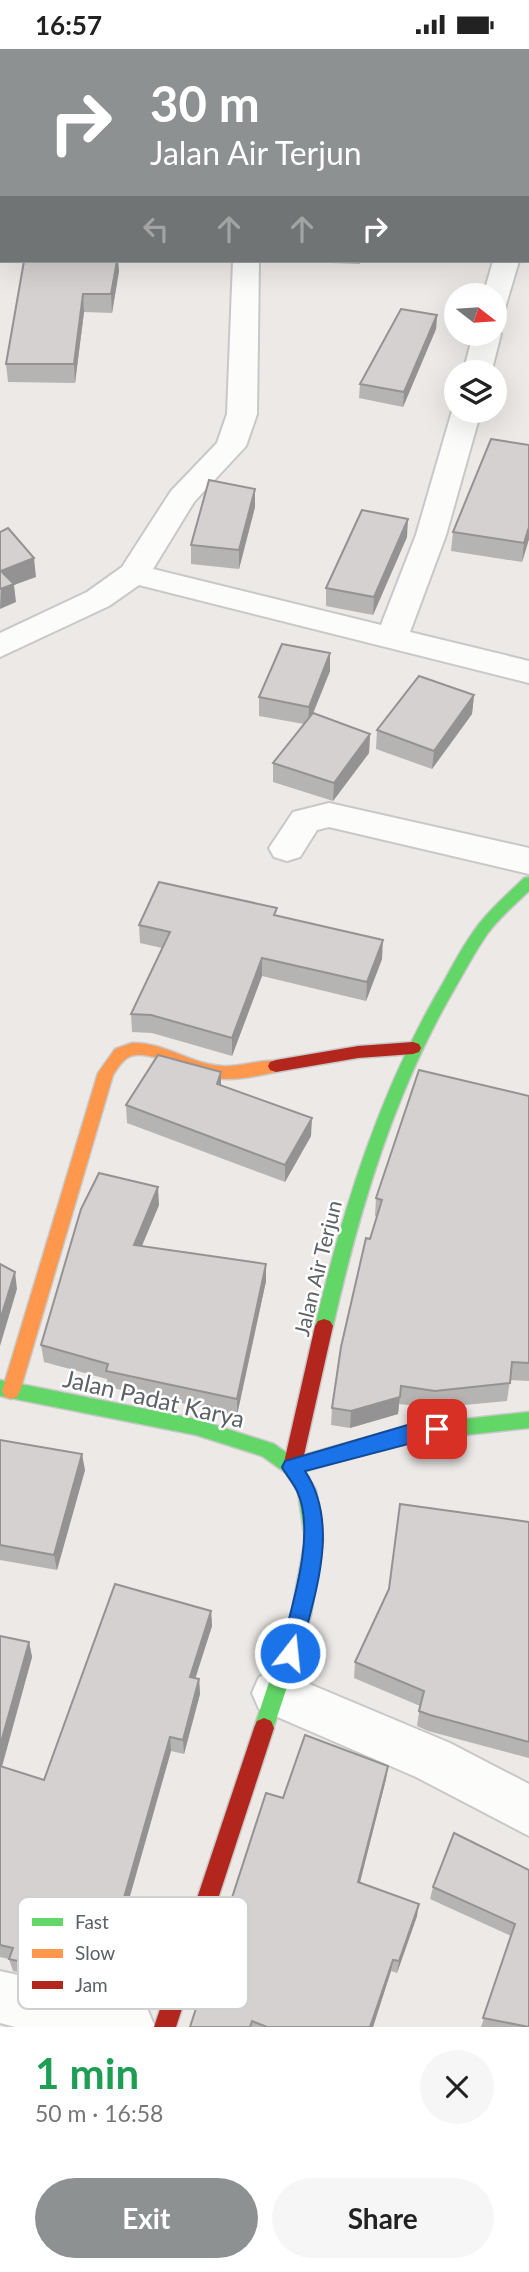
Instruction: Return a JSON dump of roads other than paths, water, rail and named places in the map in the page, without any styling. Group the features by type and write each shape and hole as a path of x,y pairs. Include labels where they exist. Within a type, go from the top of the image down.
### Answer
{"street":[{"path":"0,646 99,599 134,574 182,497 236,437 242,414 246,263"},
{"path":"500,283 505,263"},
{"path":"392,638 430,535 463,423"},
{"path":"134,574 529,671"},
{"path":"287,848 308,819 329,815 529,861"},
{"name":"Jalan Air Terjun","path":"292,1467 344,1239 373,1148 413,1048 426,1021 487,924 529,882"},
{"path":"6,1389 106,1073 122,1052 136,1048 149,1049 210,1071 232,1074 358,1052 413,1048"},
{"name":"Jalan Padat Karya","path":"6,1389 207,1430 268,1450 292,1467 307,1490 314,1540 301,1615 208,1897"},
{"path":"292,1467 411,1433 529,1420"},
{"path":"276,1693 433,1760 529,1811"},
{"path":"0,1997 18,2001"},
{"path":"51,2009 128,2027"},
{"name":"Jalan Padat Karya","path":"165,2027 171,2009"}]}
